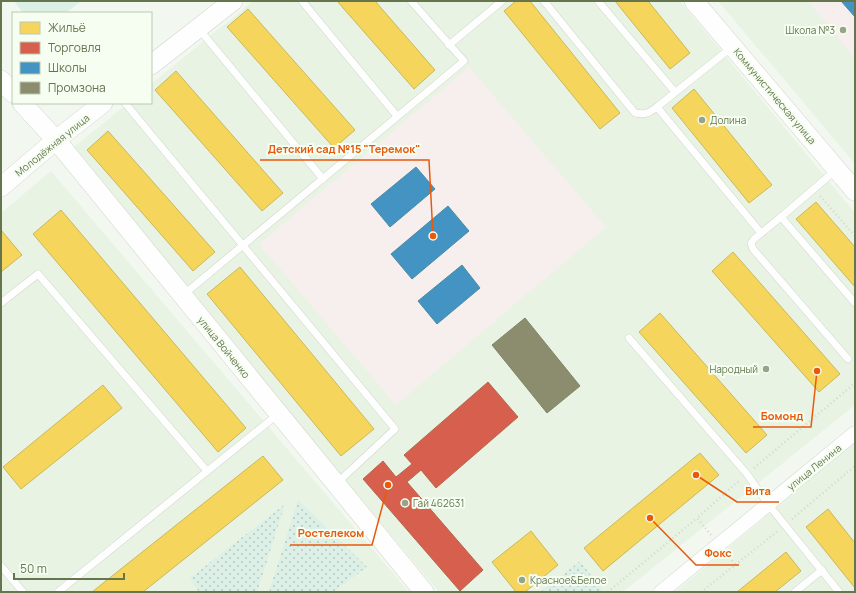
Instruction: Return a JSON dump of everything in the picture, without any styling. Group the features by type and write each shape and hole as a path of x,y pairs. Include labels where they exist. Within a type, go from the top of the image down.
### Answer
{"main road":[{"path":"152,65 233,1"},
{"name":"Коммунистическая улица","path":"694,1 855,191"},
{"path":"1,80 12,92"},
{"name":"улица Войченко","path":"23,104 56,140 424,592"},
{"name":"Молодёжная улица","path":"1,187 56,140 102,104"}],"street":[{"name":"улица Ленина","path":"661,592 855,432"}],"lane":[{"path":"302,1 397,116"},
{"path":"182,296 464,61 411,1"},
{"path":"449,44 502,1"},
{"path":"544,1 635,113 649,113 732,46"},
{"path":"598,1 675,92"},
{"path":"198,28 323,179"},
{"path":"126,104 395,429 336,484"},
{"path":"657,107 761,233"},
{"path":"837,169 781,218 754,239 752,243 754,249 848,359"},
{"path":"781,218 855,303"},
{"path":"1,303 38,274 207,471"},
{"path":"629,338 747,474 768,504 839,592"},
{"path":"58,592 278,413"},
{"path":"1,566 23,592"},
{"path":"795,592 822,570"}],"path":[{"path":"814,189 855,236"},
{"path":"608,592 697,518 855,382"},
{"path":"697,518 735,565"}],"shaded area":[{"path":"14,1 81,1 67,12 22,12"},
{"path":"253,1 680,1 855,213 855,405 623,592 439,592 69,151 127,104 152,104 152,83"},
{"path":"718,1 855,1 855,164"},
{"name":"Школа №3","path":"808,1 855,1 855,58"},
{"path":"469,67 606,227 396,405 259,244"},
{"path":"51,171 409,592 1,592 1,213"},
{"path":"855,443 855,592 675,592"},
{"path":"298,500 367,567 333,592 269,592"},
{"path":"285,504 257,592 199,592 190,578"},
{"path":"580,561 604,592 540,592"}],"building: Жильё":[{"path":"337,1 375,1 435,70 414,89"},
{"path":"516,1 530,1 620,113 600,129 504,11"},
{"path":"615,1 648,1 690,53 670,69"},
{"path":"248,9 355,130 334,148 227,27"},
{"path":"176,71 283,193 262,211 155,90"},
{"path":"694,89 772,185 749,203 672,108"},
{"path":"108,131 215,252 193,271 87,150"},
{"path":"816,202 855,247 855,287 796,219"},
{"path":"61,210 246,428 218,452 33,234"},
{"path":"1,230 22,255 1,272"},
{"path":"733,252 840,374 819,392 712,271"},
{"path":"240,267 374,429 341,456 207,294"},
{"path":"660,313 767,435 746,453 639,332"},
{"path":"103,385 122,408 21,489 3,467"},
{"path":"700,453 719,475 603,571 584,548"},
{"path":"263,456 283,480 143,592 92,592"},
{"path":"828,509 855,543 855,588 806,527"},
{"path":"531,531 558,565 525,592 516,592 492,562"},
{"path":"786,552 801,571 775,592 737,592"}],"building: Торговля":[{"path":"488,382 518,417 436,488 421,470 407,482 483,570 460,591 363,479 383,461 396,477 412,464 404,455"}],"building: Школы":[{"path":"841,1 855,1 855,17"},
{"path":"416,167 435,189 390,227 371,204"},
{"path":"448,206 469,231 412,279 391,254"},
{"path":"462,265 480,288 437,324 418,301"}],"building: Промзона":[{"path":"525,318 580,386 547,413 492,345"}],"place":[{"name":"Школа №3","path":"843,30"},
{"name":"Долина","path":"702,120"},
{"name":"Детский сад №15 \"Теремок\"","path":"433,236"},
{"name":"Народный","path":"766,369"},
{"name":"Бомонд","path":"817,371"},
{"name":"Вита","path":"696,475"},
{"name":"Ростелеком","path":"388,485"},
{"name":"Гай 462631","path":"405,503"},
{"name":"Фокс","path":"650,518"},
{"name":"Красное&Белое","path":"522,580"}]}
